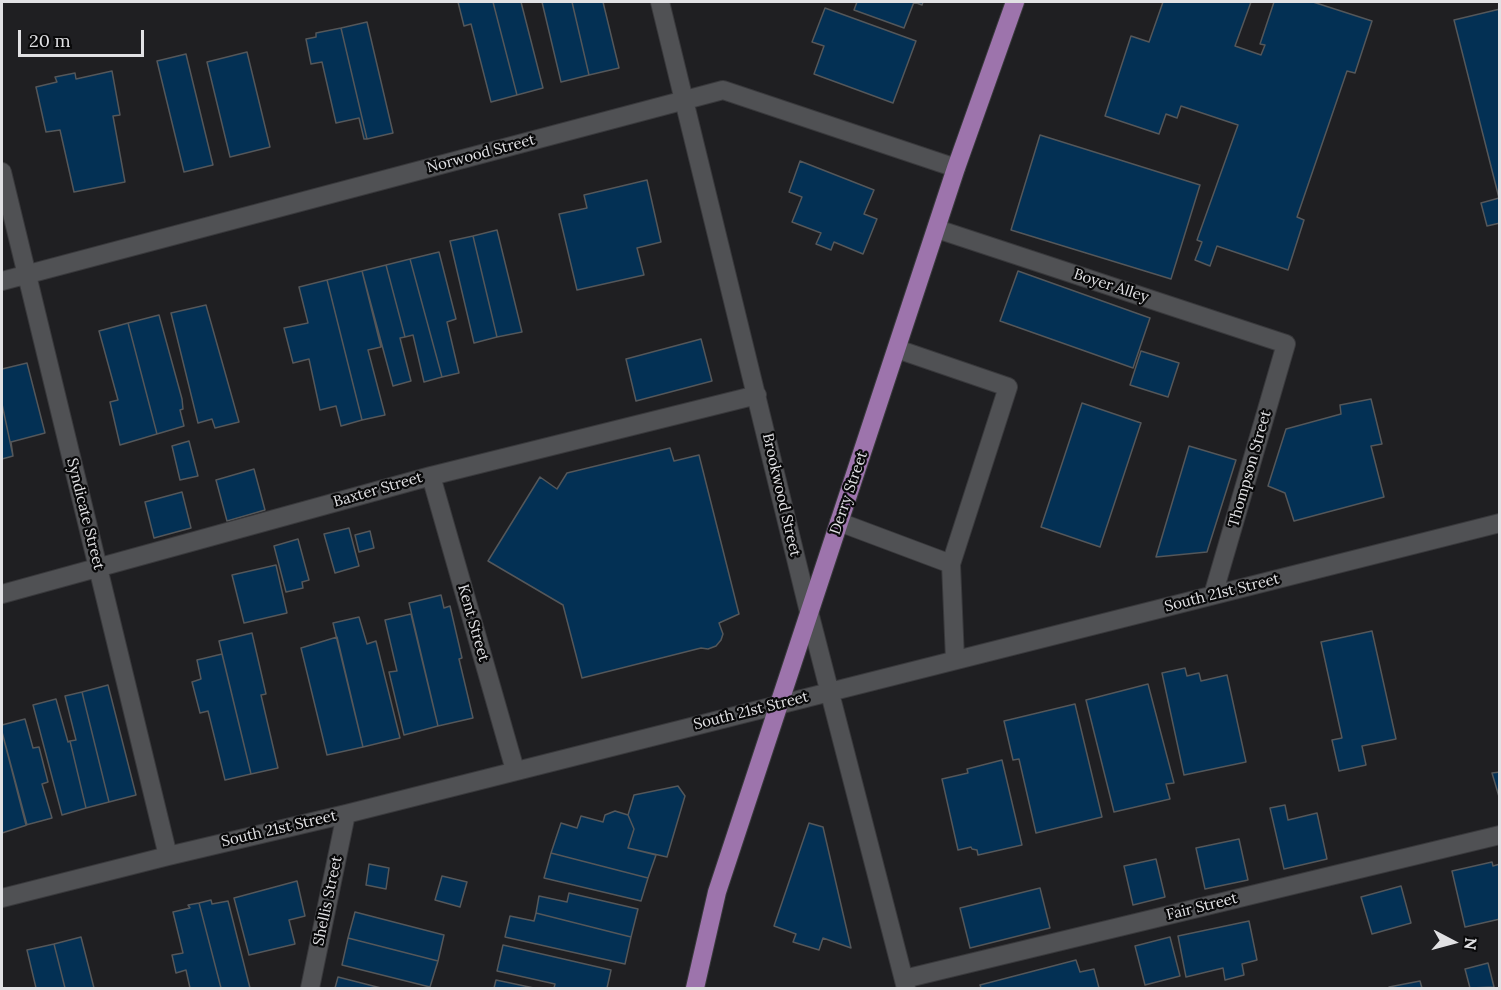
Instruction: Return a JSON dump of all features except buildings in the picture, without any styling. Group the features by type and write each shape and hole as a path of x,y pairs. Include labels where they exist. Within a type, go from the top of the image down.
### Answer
{"main road":[{"name":"Derry Street","path":"695,988 717,892 957,168 1015,2"}],"street":[{"name":"Brookwood Street","path":"660,2 758,395 809,612 905,984"},
{"name":"Norwood Street","path":"2,281 723,90 957,168"},
{"name":"Syndicate Street","path":"2,172 168,856"},
{"name":"Boyer Alley","path":"937,229 1286,344"},
{"name":"Thompson Street","path":"1213,595 1286,344"},
{"path":"897,349 1008,387 951,564 955,659"},
{"name":"Baxter Street","path":"2,594 431,476 758,395"},
{"name":"Kent Street","path":"431,476 515,770"},
{"path":"839,522 951,564"},
{"name":"South 21st Street","path":"2,898 346,814 1500,523"},
{"name":"Shellis Street","path":"309,988 346,814"},
{"name":"Fair Street","path":"905,984 1500,835"}]}
